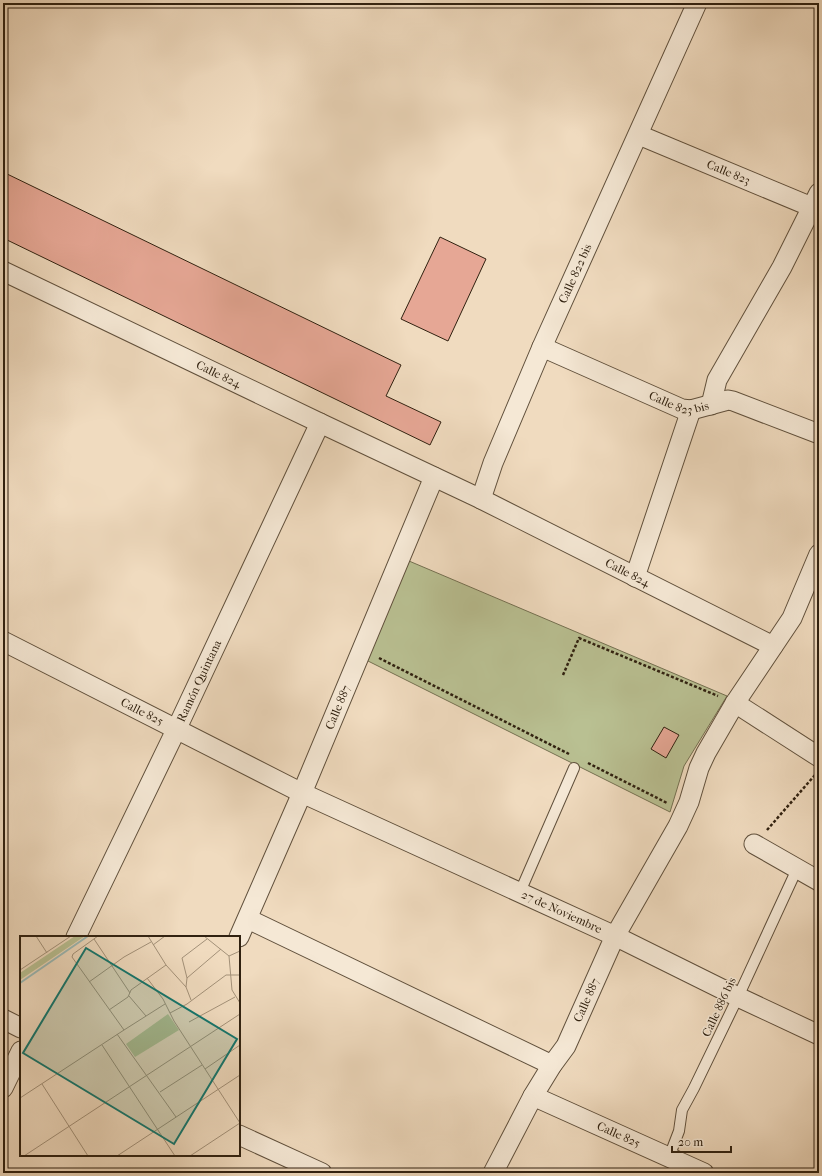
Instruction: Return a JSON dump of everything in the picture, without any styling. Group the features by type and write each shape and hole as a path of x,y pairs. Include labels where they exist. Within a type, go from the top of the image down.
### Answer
{"street":[{"name":"Calle 822 bis","path":"481,499 493,463 542,347 697,3"},
{"name":"Calle 823","path":"638,135 817,203"},
{"path":"711,405 717,380 817,203"},
{"name":"Calle 824","path":"3,271 434,476"},
{"name":"Calle 823 bis","path":"542,347 682,409 691,410 728,400 819,434"},
{"path":"635,578 691,410"},
{"name":"Ramón Quintana","path":"76,936 177,728 320,423"},
{"path":"434,476 481,499"},
{"name":"Calle 887","path":"240,936 302,793 434,476"},
{"name":"Calle 824","path":"481,499 635,578 773,646"},
{"name":"Calle 887","path":"493,1173 533,1096 552,1065 566,1046 615,936 681,819 699,768 706,753 735,703 792,618 819,554"},
{"name":"Calle 825","path":"3,641 177,728 302,793"},
{"path":"735,703 819,757"},
{"name":"27 de Noviembre","path":"302,793 615,936 819,1035"},
{"path":"754,844 819,881"},
{"path":"248,919 552,1065"},
{"path":"3,1019 20,1028"},
{"path":"3,1088 20,1053"},
{"name":"Calle 825","path":"533,1096 704,1173"},
{"path":"240,1136 322,1173"}],"lane":[{"path":"520,892 574,768"},
{"name":"Calle 886 bis","path":"669,1157 679,1131 682,1110 738,997 797,869"}],"path":[{"path":"563,675 579,638 735,703"},
{"path":"362,649 572,755"},
{"path":"586,762 681,819"},
{"path":"754,844 819,771"}],"green space":[{"path":"409,561 727,696 684,766 670,812 364,659"}],"building":[{"path":"3,172 401,365 386,396 441,422 430,445 3,238"},
{"path":"440,237 486,259 448,341 401,319"},
{"path":"664,727 679,735 666,758 651,749"}]}
